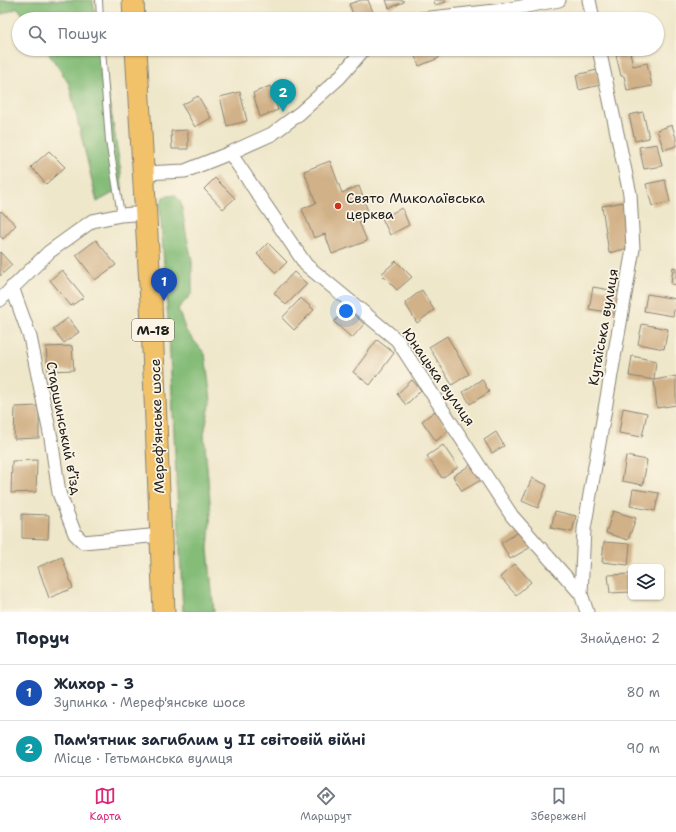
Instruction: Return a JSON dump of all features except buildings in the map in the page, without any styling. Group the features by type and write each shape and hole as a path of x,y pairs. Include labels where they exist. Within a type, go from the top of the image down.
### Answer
{"highway":[{"path":"133,0 134,12"},
{"name":"Мереф'янське шосе","path":"136,56 147,213 164,612"}],"street":[{"path":"486,12 558,0"},
{"path":"589,0 592,12"},
{"path":"144,173 185,171 272,134 339,78 358,56"},
{"name":"Кутаїська вулиця","path":"587,612 581,594 584,529 633,249 630,194 600,56"},
{"name":"Юнацька вулиця","path":"230,153 306,265 397,340 512,516 581,594"},
{"path":"0,300 49,252 92,221 121,215 147,213"},
{"name":"Старшинський в’їзд","path":"12,287 30,337 51,438 59,493 75,534 84,542 161,535"}],"lane":[{"path":"99,0 100,12"},
{"path":"103,56 109,141 121,215"}],"green space":[{"path":"0,0 93,0 95,12 21,12 18,8 0,15"},
{"path":"51,56 102,56 121,173 122,188 97,202 69,84"},
{"path":"175,195 181,203 192,261 192,293 178,309 186,331 205,354 211,400 204,434 211,512 208,549 214,612 183,612 169,335 160,207 163,197"}],"place":[{"name":"Пам'ятник загиблим у II світовій війні","path":"283,112"},
{"name":"Свято Миколаївська церква","path":"338,206"},
{"name":"Жихор - 3","path":"164,301"}]}
